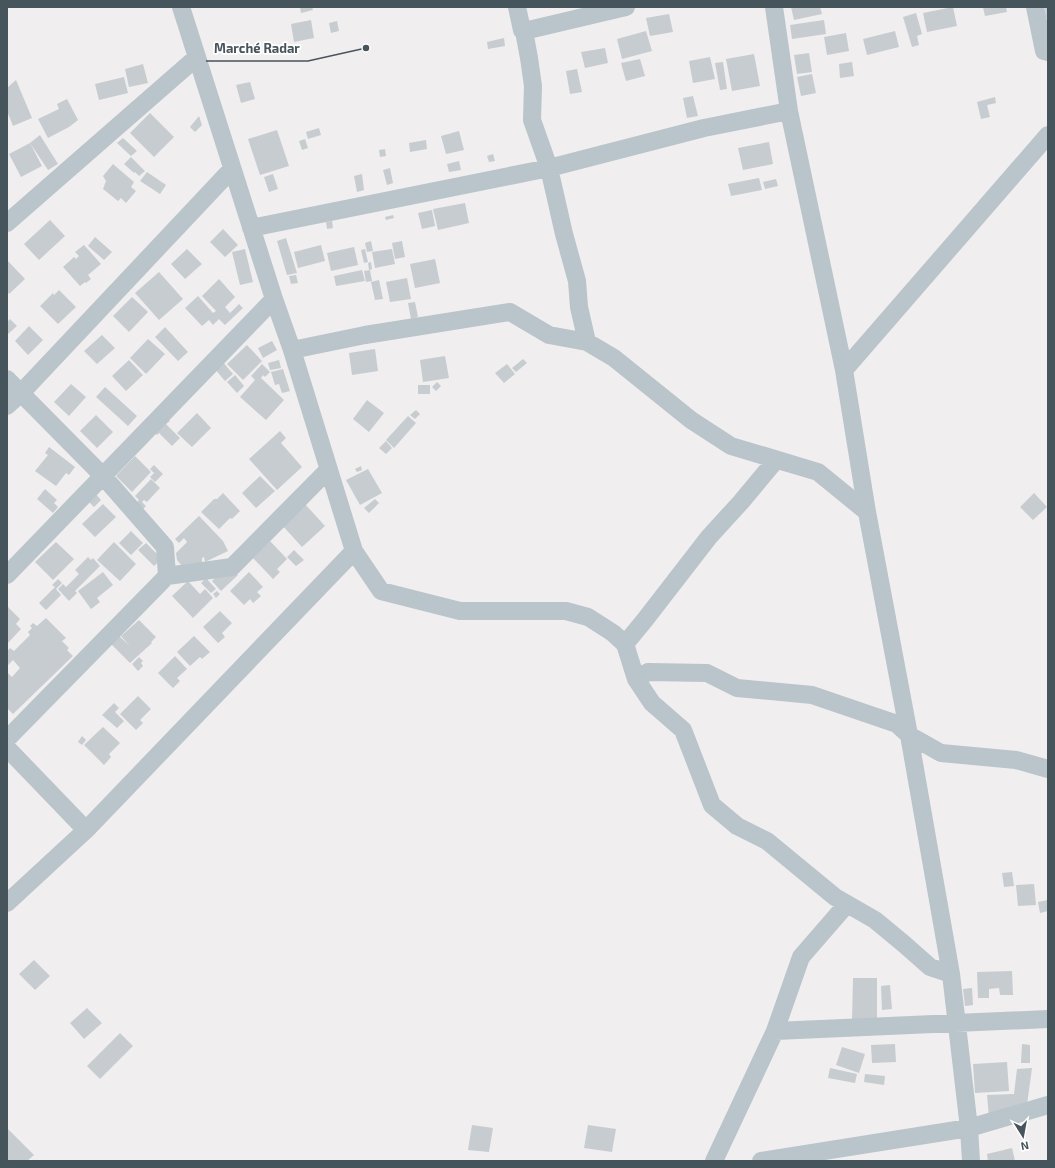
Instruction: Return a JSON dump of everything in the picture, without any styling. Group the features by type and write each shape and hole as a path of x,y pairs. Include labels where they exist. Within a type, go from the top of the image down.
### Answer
{"street":[{"path":"181,7 251,228 292,350 354,551 381,591 460,611 566,610 588,617 613,633 625,644 636,679 652,703 683,730 712,805 737,826 767,841 834,897 875,920 930,967 952,974"},
{"path":"517,7 522,30 524,31 533,86 532,120 549,168 564,234 577,281 578,307 587,342"},
{"path":"524,31 626,7"},
{"path":"774,7 789,111 844,370 867,512 952,974 969,1128 970,1161"},
{"path":"1034,7 1044,51 1048,52"},
{"path":"7,223 197,57"},
{"path":"251,228 549,168 704,128 789,111"},
{"path":"844,370 1048,135"},
{"path":"7,406 21,393 232,169"},
{"path":"7,575 274,299"},
{"path":"292,350 365,335 510,312 548,335 587,342 614,358 692,420 731,446 818,472 867,512"},
{"path":"7,379 103,476 165,547 167,576"},
{"path":"625,644 709,536 741,502 776,460"},
{"path":"7,739 167,576 232,567 328,470"},
{"path":"7,903 86,830 354,551"},
{"path":"636,679 648,672 707,673 737,688 812,695 897,724 909,735 941,753 1016,760 1048,769"},
{"path":"7,748 86,830"},
{"path":"714,1161 775,1031 801,957 848,904"},
{"path":"775,1031 1048,1019"},
{"path":"761,1161 782,1159 969,1128 1048,1105"}],"building":[{"path":"300,7 312,7 313,10 301,13"},
{"path":"791,7 820,7 822,14 794,20"},
{"path":"953,7 957,26 927,32 923,13"},
{"path":"983,7 1006,7 1007,12 985,16"},
{"path":"1045,7 1048,7 1048,17 1046,18"},
{"path":"916,13 922,34 917,36 919,45 912,47 903,17"},
{"path":"669,14 673,32 650,36 646,18"},
{"path":"311,20 314,38 294,42 291,24"},
{"path":"824,20 826,34 792,39 790,25"},
{"path":"337,21 339,31 331,33 329,23"},
{"path":"646,31 652,51 622,59 617,39"},
{"path":"895,31 899,47 867,55 863,39"},
{"path":"846,33 849,51 827,55 824,37"},
{"path":"504,38 505,46 488,49 487,42"},
{"path":"605,48 608,63 585,68 581,52"},
{"path":"809,53 812,72 797,74 794,55"},
{"path":"754,54 760,86 732,91 726,59"},
{"path":"710,57 715,79 693,83 689,61"},
{"path":"640,59 645,76 626,81 621,63"},
{"path":"723,62 727,89 720,90 715,63"},
{"path":"852,62 854,76 840,78 839,64"},
{"path":"143,64 148,83 129,87 125,69"},
{"path":"577,69 582,92 570,94 566,71"},
{"path":"812,74 816,93 801,96 797,77"},
{"path":"124,77 128,93 99,100 95,84"},
{"path":"16,80 32,118 13,126 7,111 7,88"},
{"path":"250,82 255,99 241,103 236,85"},
{"path":"693,96 698,116 687,118 683,98"},
{"path":"995,97 996,103 987,105 990,117 981,119 977,102"},
{"path":"67,99 78,120 69,127 48,138 38,119 59,109 57,104"},
{"path":"150,113 174,137 154,157 130,133"},
{"path":"199,116 202,125 195,132 190,127"},
{"path":"319,128 321,135 308,139 306,132"},
{"path":"277,130 289,166 260,175 248,139"},
{"path":"459,131 464,150 446,154 441,136"},
{"path":"40,135 58,164 48,170 30,143"},
{"path":"123,138 137,151 131,156 117,143"},
{"path":"305,139 308,148 302,150 299,141"},
{"path":"426,140 427,149 410,152 409,143"},
{"path":"769,142 773,164 743,170 738,148"},
{"path":"30,143 42,166 21,177 9,154"},
{"path":"385,149 386,156 380,157 379,150"},
{"path":"493,154 495,161 489,162 487,156"},
{"path":"131,157 145,171 139,176 124,164"},
{"path":"459,161 461,170 449,172 447,164"},
{"path":"113,164 134,182 131,187 136,191 126,203 121,198 118,201 103,189 106,181 103,176"},
{"path":"390,168 393,183 387,185 383,170"},
{"path":"147,172 166,185 160,194 140,181"},
{"path":"273,174 278,189 269,192 264,177"},
{"path":"362,174 364,190 357,192 354,176"},
{"path":"759,178 762,190 731,196 728,184"},
{"path":"776,179 778,186 765,189 763,182"},
{"path":"465,203 469,223 438,230 433,209"},
{"path":"432,210 435,226 422,229 418,213"},
{"path":"393,215 394,218 386,220 385,217"},
{"path":"50,220 65,236 39,260 24,244"},
{"path":"332,221 333,228 327,229 326,222"},
{"path":"223,229 238,245 225,257 210,242"},
{"path":"95,237 112,252 104,260 88,246"},
{"path":"286,238 297,273 287,275 277,241"},
{"path":"371,241 373,251 367,252 365,243"},
{"path":"402,241 405,257 395,259 392,243"},
{"path":"84,245 101,264 88,275 91,279 80,286 63,267 74,257 76,259 79,256 75,252"},
{"path":"321,245 325,261 298,268 294,252"},
{"path":"354,247 358,265 331,271 327,253"},
{"path":"187,249 202,264 185,279 171,264"},
{"path":"245,249 253,282 240,285 232,252"},
{"path":"365,249 368,262 364,263 361,250"},
{"path":"392,249 395,264 375,268 372,252"},
{"path":"435,259 440,283 415,288 410,264"},
{"path":"7,260 25,279 9,294 7,291"},
{"path":"371,262 372,269 369,270 368,263"},
{"path":"362,270 365,281 336,286 334,276"},
{"path":"370,270 372,281 366,282 364,271"},
{"path":"159,272 183,299 159,320 135,293"},
{"path":"296,275 298,283 291,284 289,276"},
{"path":"407,278 411,299 390,302 386,282"},
{"path":"219,279 235,297 225,307 230,313 239,304 243,308 225,325 219,319 213,325 209,320 202,326 185,308 198,296 213,313 216,311 202,296"},
{"path":"379,280 383,299 375,300 371,282"},
{"path":"59,290 76,307 58,324 40,306 53,293 54,295"},
{"path":"132,297 148,312 129,332 113,316"},
{"path":"415,302 418,317 411,319 408,303"},
{"path":"10,319 17,326 8,334 7,322"},
{"path":"29,326 43,340 28,355 15,341"},
{"path":"165,327 188,352 178,361 155,337"},
{"path":"102,335 115,348 97,364 84,351"},
{"path":"148,339 165,354 146,374 130,358"},
{"path":"272,341 277,350 263,358 258,348"},
{"path":"247,345 262,361 243,380 227,364"},
{"path":"375,349 378,371 352,375 349,353"},
{"path":"445,356 449,378 423,382 420,360"},
{"path":"523,359 527,363 516,372 512,368"},
{"path":"129,360 143,375 126,391 112,376"},
{"path":"279,360 281,368 270,370 268,363"},
{"path":"222,361 233,374 225,381 214,368"},
{"path":"262,364 270,372 265,377 263,375 261,378 284,400 266,420 240,397 255,380 251,376"},
{"path":"507,364 515,374 504,383 495,373"},
{"path":"283,369 290,391 282,393 279,384 275,385 271,372"},
{"path":"235,375 244,386 237,393 227,382"},
{"path":"437,382 441,386 436,391 432,387"},
{"path":"71,384 86,397 69,416 54,402"},
{"path":"418,385 430,385 430,394 418,394"},
{"path":"105,387 137,416 128,426 96,397"},
{"path":"367,400 384,413 369,432 353,419"},
{"path":"416,410 420,414 415,419 410,415"},
{"path":"197,413 211,428 192,447 177,433"},
{"path":"96,415 113,432 97,448 80,431"},
{"path":"165,416 170,421 166,424 180,438 172,446 159,433 157,435 151,429"},
{"path":"408,416 416,423 394,448 386,440"},
{"path":"280,431 286,438 281,443 302,467 277,490 249,459"},
{"path":"386,441 392,448 386,454 379,448"},
{"path":"49,447 75,467 69,475 66,473 56,486 35,471 48,455 45,453"},
{"path":"135,456 151,472 132,492 116,476"},
{"path":"154,465 163,474 155,482 150,477 154,473 150,469"},
{"path":"361,466 362,470 357,472 355,469"},
{"path":"368,469 382,493 360,505 346,480"},
{"path":"260,476 275,491 256,508 242,493"},
{"path":"151,479 160,488 147,502 144,500 142,502 146,506 143,509 136,503 139,500 135,496"},
{"path":"45,489 57,500 54,503 58,507 53,513 37,499"},
{"path":"95,493 101,500 94,507 87,500"},
{"path":"223,493 240,511 219,529 201,512 214,499 217,499"},
{"path":"1034,493 1047,507 1033,520 1020,507"},
{"path":"375,499 379,503 369,513 364,508"},
{"path":"304,503 325,526 302,547 281,524"},
{"path":"103,504 116,517 95,537 82,524"},
{"path":"199,516 223,541 228,551 205,562 204,557 202,558 202,563 182,566 177,560 176,553 187,542 184,538 179,543 175,539"},
{"path":"131,531 143,543 131,555 119,543"},
{"path":"270,541 287,559 277,569 280,572 273,579 253,558"},
{"path":"56,542 74,559 53,580 35,562"},
{"path":"114,542 136,564 120,581 97,560"},
{"path":"146,543 162,559 154,566 138,550"},
{"path":"294,550 304,560 296,566 287,557"},
{"path":"88,557 91,560 93,558 100,566 75,591 77,593 69,601 58,589 63,584 66,587 79,574 75,570"},
{"path":"231,568 238,575 221,591 212,581 218,575"},
{"path":"103,572 113,585 97,598 100,602 91,609 78,591"},
{"path":"249,572 263,587 257,592 261,596 253,603 250,599 244,605 230,591"},
{"path":"206,578 216,589 211,593 201,583"},
{"path":"58,579 62,583 56,589 61,595 46,610 39,603 55,587 52,585"},
{"path":"188,581 200,594 205,589 213,598 193,618 172,596"},
{"path":"217,591 220,594 216,598 213,594"},
{"path":"8,607 20,619 16,624 21,629 7,644 7,608"},
{"path":"220,611 232,623 222,633 225,637 218,643 203,627"},
{"path":"46,618 66,638 62,641 69,648 67,650 73,656 13,714 7,708 7,672 12,677 20,668 13,660 7,666 7,651 10,648 14,651 30,635 28,632 32,628 30,626 33,623 37,626"},
{"path":"139,620 156,637 151,642 152,643 130,663 108,641 116,633 130,646 121,636"},
{"path":"194,636 210,652 202,659 200,657 190,666 177,652"},
{"path":"175,656 187,669 177,678 180,681 173,688 158,673"},
{"path":"139,657 143,661 141,663 143,666 138,671 132,664"},
{"path":"138,696 151,709 140,720 143,723 136,730 120,714"},
{"path":"114,703 119,708 115,712 124,721 117,728 102,715"},
{"path":"103,727 120,743 109,754 111,757 104,765 84,745"},
{"path":"82,736 86,740 82,745 78,742"},
{"path":"1012,872 1014,886 1004,887 1002,873"},
{"path":"1034,884 1036,905 1018,906 1016,885"},
{"path":"1048,900 1048,911 1040,913 1038,902"},
{"path":"34,960 50,976 35,990 19,974"},
{"path":"1012,971 1013,995 1000,995 999,988 989,989 989,998 978,998 977,972"},
{"path":"853,978 877,978 877,1022 852,1021"},
{"path":"890,985 892,1009 882,1010 881,986"},
{"path":"972,988 973,1005 965,1006 963,989"},
{"path":"87,1008 102,1023 84,1039 70,1023"},
{"path":"120,1033 133,1046 100,1079 87,1066"},
{"path":"895,1044 896,1062 872,1063 871,1045"},
{"path":"1022,1044 1030,1045 1030,1063 1021,1063"},
{"path":"842,1047 865,1054 859,1073 836,1065"},
{"path":"1007,1062 1009,1091 975,1093 973,1064"},
{"path":"830,1068 857,1074 855,1083 828,1078"},
{"path":"1032,1068 1027,1105 989,1118 987,1095 1014,1094 1017,1069"},
{"path":"865,1074 885,1076 884,1085 864,1082"},
{"path":"472,1125 493,1128 489,1152 468,1150"},
{"path":"588,1125 616,1129 612,1152 584,1148"},
{"path":"8,1129 34,1155 27,1161 7,1161"},
{"path":"1012,1148 1015,1161 988,1161 987,1154"}],"place":[{"name":"Marché Radar","path":"366,48"}]}
